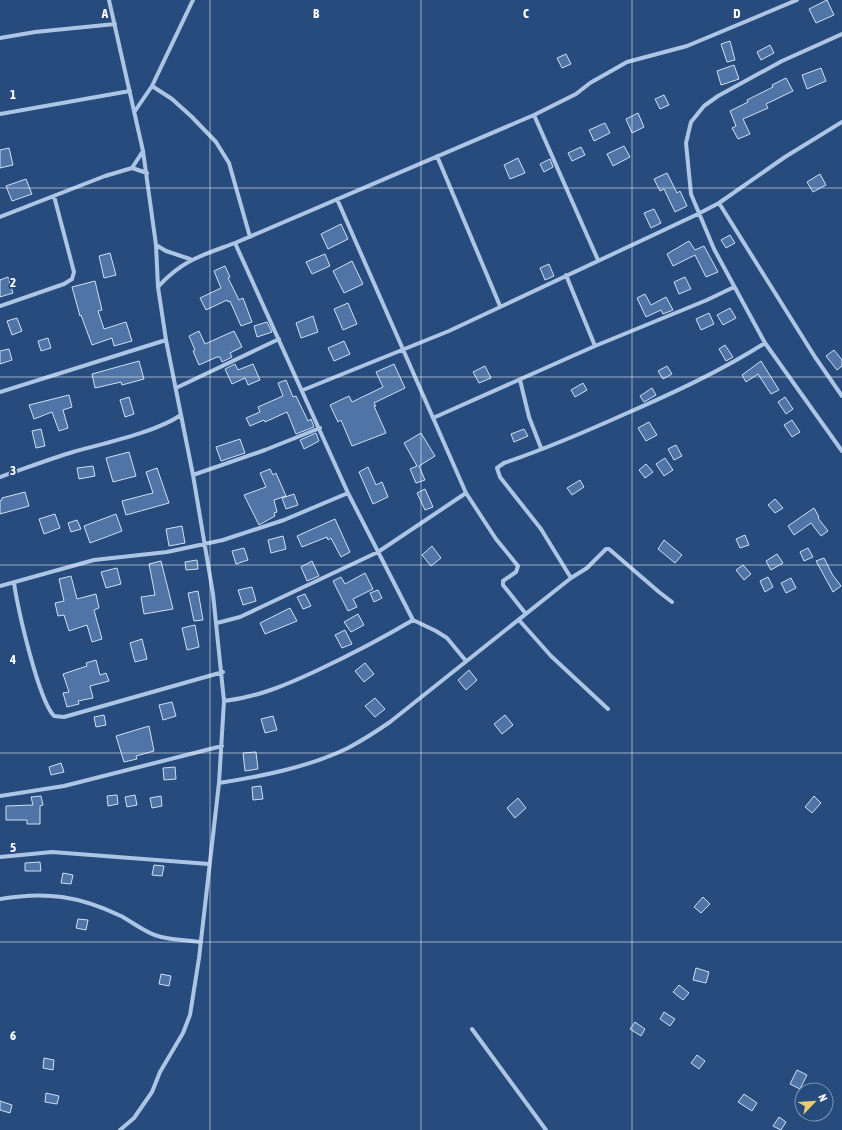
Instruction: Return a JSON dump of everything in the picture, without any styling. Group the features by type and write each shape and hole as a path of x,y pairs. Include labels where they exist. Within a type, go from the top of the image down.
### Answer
{"street":[{"path":"109,0 135,111 147,173 156,245 158,287 166,340 205,544 223,672 224,701 219,783 193,1002 190,1015 183,1032 171,1051 152,1092 134,1118 120,1130"},
{"path":"135,111 152,86 193,0"},
{"path":"158,287 175,269 190,260 250,237 534,115 576,94 590,83 626,62 688,46 797,0"},
{"path":"0,38 23,33 115,24"},
{"path":"842,34 782,61 718,96 696,114 691,122 686,143 691,194 698,214 734,287 765,343 842,451"},
{"path":"152,86 182,107 224,152 229,163 250,237"},
{"path":"0,114 130,91"},
{"path":"534,115 598,260"},
{"path":"303,390 449,331 698,214 719,203 785,156 842,122"},
{"path":"132,168 143,151"},
{"path":"437,156 500,306"},
{"path":"0,217 91,181 132,168 147,173"},
{"path":"0,306 64,284 72,279 74,272 54,196"},
{"path":"337,199 466,493 496,538 518,566 516,572 504,580 503,585 526,614"},
{"path":"719,203 815,357 842,396"},
{"path":"235,243 303,390 348,493 413,620 447,638 466,661"},
{"path":"156,245 166,251 190,260"},
{"path":"566,275 595,346"},
{"path":"433,418 595,346 695,306 734,287"},
{"path":"176,388 279,339"},
{"path":"0,392 166,340"},
{"path":"571,578 544,534 497,472 497,468 656,401 736,361 765,343"},
{"path":"520,380 530,418 542,448"},
{"path":"0,477 70,453 165,425 181,415"},
{"path":"193,475 265,450 320,428"},
{"path":"0,586 94,560 167,552 245,534 284,520 348,493"},
{"path":"217,623 240,617 378,552 466,493"},
{"path":"219,783 268,774 325,757 348,748 390,722 571,578 587,568 604,550 609,549 672,602"},
{"path":"14,583 28,645 46,705 54,716 64,717 223,672"},
{"path":"224,701 242,699 281,687 362,650 413,620"},
{"path":"519,620 557,661 608,709"},
{"path":"0,796 71,785 222,746"},
{"path":"0,857 52,852 209,864"},
{"path":"0,899 39,894 68,897 89,902 161,937 200,942"},
{"path":"472,1029 546,1130"}],"building":[{"path":"827,0 834,15 816,23 809,9"},
{"path":"730,41 735,60 727,62 721,44"},
{"path":"770,45 774,53 761,60 757,52"},
{"path":"566,54 571,64 562,68 557,58"},
{"path":"734,65 739,79 721,85 717,71"},
{"path":"821,68 826,81 807,89 802,75"},
{"path":"786,78 793,91 766,104 768,108 743,119 750,134 738,139 732,128 736,126 730,111 748,102 747,100 773,87 772,85"},
{"path":"664,95 669,105 660,109 655,99"},
{"path":"638,113 644,127 632,133 626,119"},
{"path":"605,123 610,133 594,141 589,130"},
{"path":"624,146 630,157 613,166 607,154"},
{"path":"581,147 585,155 572,161 568,153"},
{"path":"9,148 13,165 0,168 0,150"},
{"path":"518,158 525,173 510,179 504,165"},
{"path":"550,159 553,167 544,172 540,164"},
{"path":"667,173 677,193 680,191 687,206 675,212 664,189 660,191 654,179"},
{"path":"820,174 826,185 813,192 807,182"},
{"path":"26,179 32,194 12,201 6,186"},
{"path":"654,209 661,223 651,228 644,213"},
{"path":"341,224 348,239 328,249 321,234"},
{"path":"730,235 735,243 726,248 721,240"},
{"path":"689,241 695,250 704,246 718,272 706,277 695,255 673,266 667,254"},
{"path":"110,253 116,275 104,278 99,256"},
{"path":"325,254 330,266 312,274 306,262"},
{"path":"352,261 363,284 344,293 333,271"},
{"path":"549,264 554,276 545,280 540,268"},
{"path":"225,266 230,277 228,278 239,300 243,298 252,322 241,326 230,301 228,302 227,300 206,310 200,298 221,288 214,271"},
{"path":"8,277 13,293 0,297 0,280"},
{"path":"685,277 691,289 679,294 674,282"},
{"path":"95,281 102,310 98,311 104,329 126,322 132,341 114,346 112,338 92,345 81,315 80,316 72,287"},
{"path":"645,294 651,305 666,297 673,310 663,314 661,310 646,317 637,298"},
{"path":"348,303 357,324 343,330 334,309"},
{"path":"730,308 736,318 723,325 717,315"},
{"path":"709,313 714,324 701,330 696,319"},
{"path":"313,316 318,332 301,338 296,323"},
{"path":"17,318 22,331 12,335 7,321"},
{"path":"267,322 272,332 257,337 254,326"},
{"path":"199,331 205,344 234,331 242,347 230,353 232,357 222,362 220,357 217,357 199,365 189,336"},
{"path":"48,338 51,348 41,351 38,341"},
{"path":"344,341 350,354 334,361 328,348"},
{"path":"725,345 733,357 726,361 719,349"},
{"path":"9,349 12,360 0,364 0,351"},
{"path":"834,350 842,360 842,366 837,370 826,356"},
{"path":"139,361 144,379 122,385 121,382 95,388 92,374"},
{"path":"761,361 779,390 771,394 758,374 746,382 742,375"},
{"path":"235,364 238,370 253,364 260,380 248,385 245,378 232,384 225,369"},
{"path":"394,364 405,388 374,403 386,433 352,446 341,420 338,422 330,405 349,396 352,402 383,387 376,372"},
{"path":"485,366 491,378 479,383 473,372"},
{"path":"667,366 672,374 663,379 658,371"},
{"path":"286,380 293,397 296,396 308,421 311,419 314,427 296,434 287,412 265,422 264,420 250,426 246,418 260,412 258,407 283,396 278,383"},
{"path":"583,383 587,390 575,397 571,390"},
{"path":"652,388 656,395 644,402 640,396"},
{"path":"69,395 72,407 63,410 68,428 59,431 52,412 34,419 29,405"},
{"path":"129,397 134,414 125,417 120,400"},
{"path":"785,397 793,409 786,414 778,402"},
{"path":"792,420 800,432 792,437 784,425"},
{"path":"649,422 657,435 646,441 638,428"},
{"path":"41,429 45,446 36,448 32,431"},
{"path":"524,429 528,436 514,442 511,434"},
{"path":"316,433 319,441 304,449 300,440"},
{"path":"421,433 435,456 419,466 425,480 416,483 410,469 417,466 404,443"},
{"path":"240,439 245,453 221,461 216,447"},
{"path":"676,445 682,456 674,460 668,449"},
{"path":"129,452 136,476 113,482 106,458"},
{"path":"665,458 673,470 664,476 656,464"},
{"path":"646,464 653,472 645,478 639,470"},
{"path":"93,466 95,476 79,479 77,468"},
{"path":"368,467 376,485 382,482 388,497 373,504 359,472"},
{"path":"157,468 169,503 126,515 122,501 153,493 146,472"},
{"path":"270,469 273,475 276,473 286,496 274,500 277,512 274,513 275,516 259,525 244,495 266,487 260,473"},
{"path":"580,480 584,487 572,495 567,488"},
{"path":"425,489 433,507 425,510 417,493"},
{"path":"25,492 29,506 0,514 0,501 2,498"},
{"path":"294,494 298,505 286,509 282,498"},
{"path":"775,499 783,508 775,513 768,505"},
{"path":"814,508 819,517 818,518 828,531 821,536 811,523 794,535 788,526"},
{"path":"55,514 60,528 44,534 39,519"},
{"path":"116,514 122,531 90,543 84,526"},
{"path":"335,519 350,552 341,557 331,538 328,540 327,537 302,547 297,536"},
{"path":"77,520 81,529 71,532 68,523"},
{"path":"182,526 185,543 169,546 166,529"},
{"path":"745,535 749,545 740,548 736,539"},
{"path":"283,536 286,549 271,553 268,540"},
{"path":"664,540 682,555 675,563 658,549"},
{"path":"432,546 441,558 431,566 422,555"},
{"path":"244,548 248,560 236,564 232,551"},
{"path":"808,548 813,557 804,561 800,552"},
{"path":"777,554 783,563 771,570 766,561"},
{"path":"824,558 832,574 841,586 833,592 816,561"},
{"path":"197,560 198,569 186,570 185,562"},
{"path":"161,561 173,609 144,614 141,597 155,595 149,564"},
{"path":"312,561 319,576 307,581 301,567"},
{"path":"743,565 751,574 744,580 736,570"},
{"path":"117,568 121,584 106,588 101,572"},
{"path":"365,573 373,589 353,599 357,607 348,611 333,581 341,577 345,584"},
{"path":"71,576 77,599 96,594 99,608 94,610 102,639 92,642 87,625 69,631 64,615 58,616 55,603 64,601 59,579"},
{"path":"768,577 773,587 765,592 760,581"},
{"path":"791,578 796,588 786,593 781,583"},
{"path":"252,587 256,601 243,605 238,590"},
{"path":"378,590 382,598 374,602 370,593"},
{"path":"198,591 203,620 194,621 188,593"},
{"path":"305,594 311,606 303,609 297,597"},
{"path":"290,608 297,621 265,634 260,623"},
{"path":"358,614 364,625 351,632 344,622"},
{"path":"195,625 199,647 187,650 182,628"},
{"path":"345,630 352,644 342,648 335,635"},
{"path":"142,639 147,659 135,662 130,643"},
{"path":"96,660 100,675 106,673 109,681 90,686 93,698 78,701 79,704 67,707 63,693 69,692 63,674 87,666 86,663"},
{"path":"365,663 374,674 364,682 355,671"},
{"path":"469,670 477,680 466,690 458,680"},
{"path":"375,698 385,709 375,717 365,706"},
{"path":"172,702 176,716 163,720 159,705"},
{"path":"104,715 106,725 96,727 94,717"},
{"path":"505,715 513,725 502,734 494,724"},
{"path":"273,716 277,730 265,733 261,719"},
{"path":"149,726 154,751 136,756 137,759 124,762 116,736"},
{"path":"256,752 258,769 245,771 243,753"},
{"path":"61,763 64,772 51,775 49,767"},
{"path":"175,767 176,779 164,780 163,768"},
{"path":"261,786 263,799 253,800 252,787"},
{"path":"117,795 118,804 108,806 107,796"},
{"path":"135,795 137,805 127,807 125,797"},
{"path":"41,796 43,805 40,806 40,824 27,824 27,820 6,820 6,806 33,805 31,797"},
{"path":"161,796 162,806 152,808 150,798"},
{"path":"814,796 821,803 812,813 805,807"},
{"path":"518,798 526,808 515,818 507,808"},
{"path":"40,862 41,871 25,871 25,863"},
{"path":"154,865 164,866 162,876 152,875"},
{"path":"63,873 73,875 71,884 61,883"},
{"path":"703,897 710,904 701,913 694,907"},
{"path":"78,919 88,920 86,930 76,928"},
{"path":"696,968 709,972 706,983 693,980"},
{"path":"161,974 171,976 169,986 159,984"},
{"path":"679,985 689,993 683,1000 673,992"},
{"path":"664,1012 675,1019 670,1026 660,1019"},
{"path":"635,1022 645,1029 641,1036 630,1029"},
{"path":"697,1055 705,1061 699,1069 691,1063"},
{"path":"44,1058 54,1060 53,1070 43,1068"},
{"path":"797,1070 807,1075 804,1082 794,1082 794,1086 790,1084"},
{"path":"46,1093 59,1096 57,1104 45,1102"},
{"path":"744,1094 757,1103 752,1111 738,1102"},
{"path":"0,1101 12,1105 10,1113 0,1110"},
{"path":"779,1117 786,1122 781,1130 773,1126"}]}
